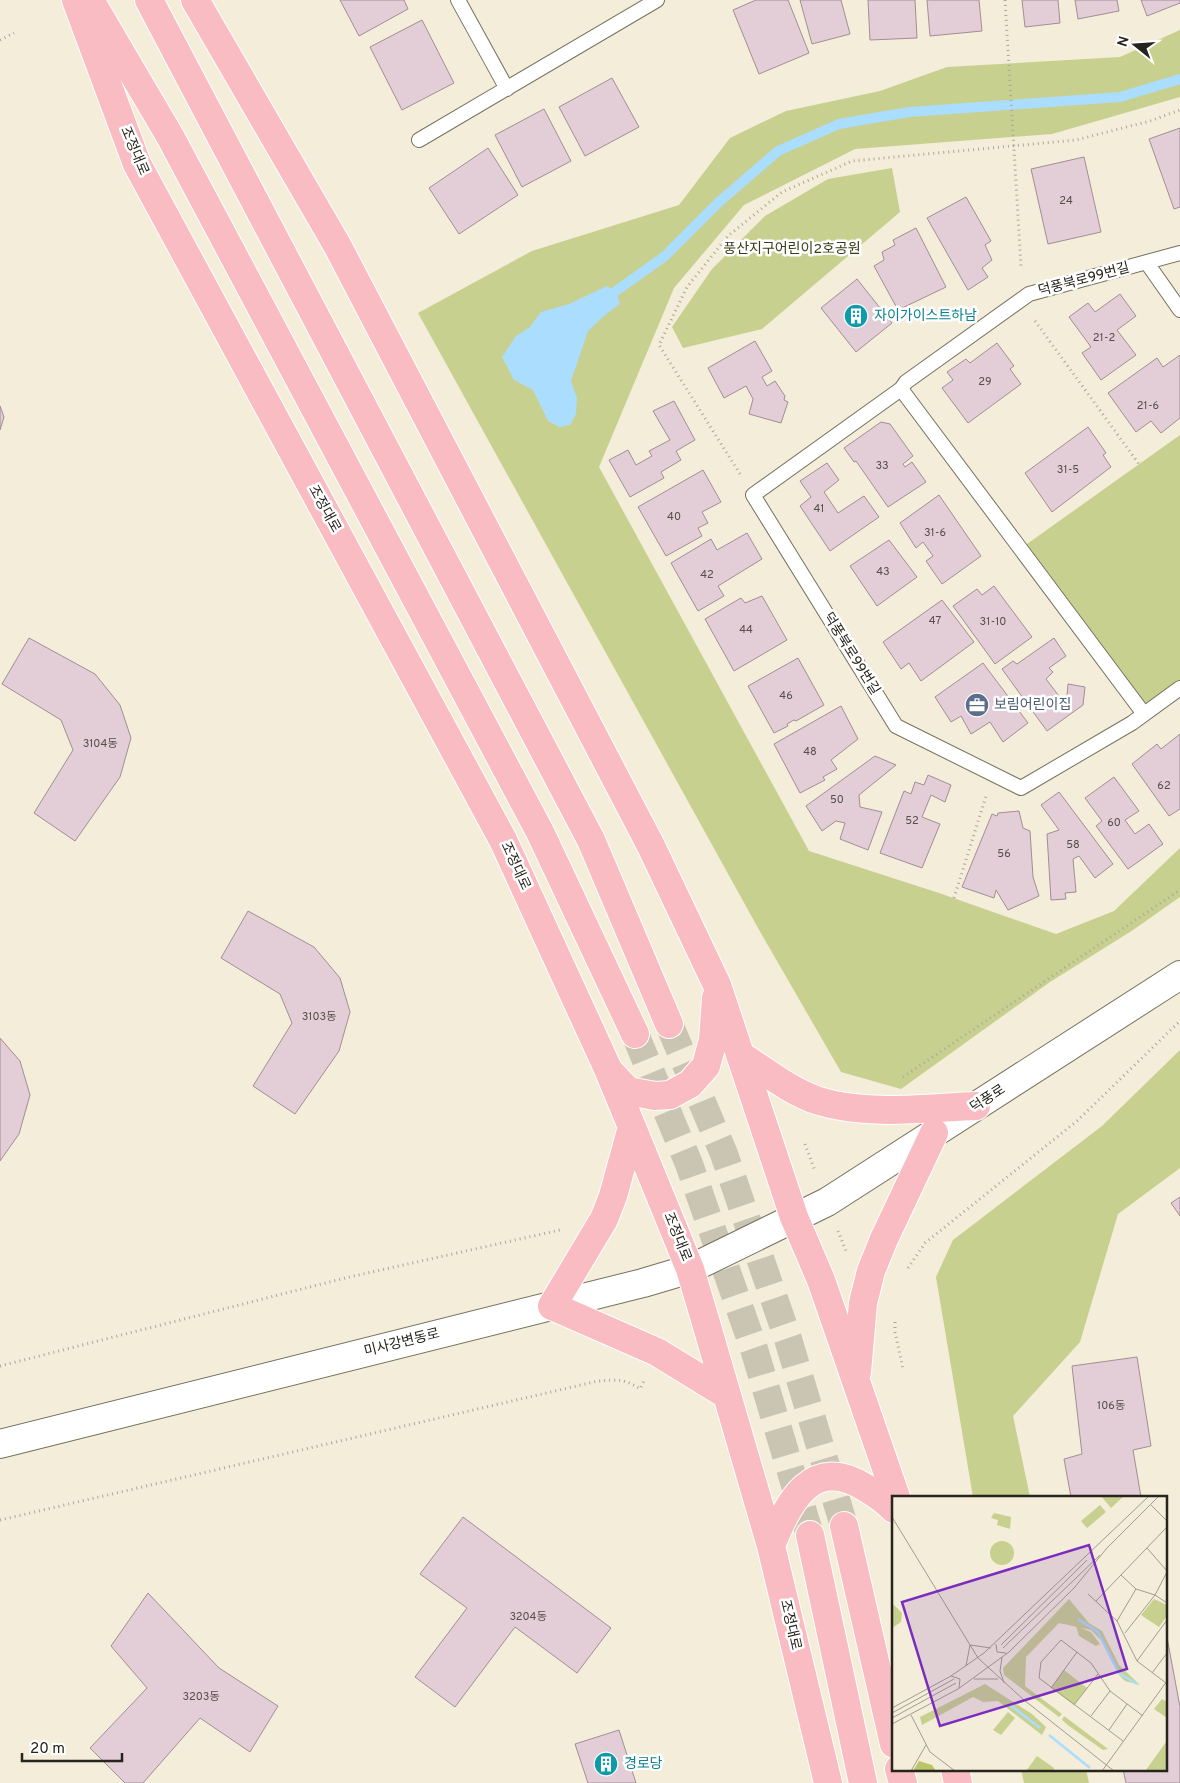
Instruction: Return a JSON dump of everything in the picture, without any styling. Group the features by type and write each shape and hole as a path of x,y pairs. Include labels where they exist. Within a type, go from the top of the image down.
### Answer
{"main road":[{"name":"조정대로","path":"76,0 137,164 503,840 608,1069 690,1268 771,1546 828,1783"},
{"path":"90,0 171,138 540,832 635,1034"},
{"path":"149,0 591,840 669,1024"},
{"path":"195,0 337,245 651,846 717,986 794,1217 821,1280 896,1496"},
{"name":"덕풍로","path":"794,1217 827,1202 1180,975"},
{"path":"608,1069 628,1091 655,1096 670,1095 690,1084 706,1066 713,1040 717,986"},
{"path":"740,1055 794,1089 818,1101 860,1110 976,1106"},
{"path":"632,1127 613,1196 604,1219 552,1306 657,1352 727,1395"},
{"path":"856,1381 863,1303 871,1271 934,1133"},
{"name":"미사강변동로","path":"0,1444 643,1283 690,1268 794,1217"},
{"path":"771,1546 782,1518 794,1497 809,1484 823,1478 838,1476 856,1482 892,1507"},
{"path":"844,1526 892,1735"},
{"path":"810,1535 863,1783"},
{"path":"899,1770 902,1783"},
{"path":"956,1770 958,1783"}],"lane":[{"path":"458,0 507,89"},
{"path":"419,140 657,0"},
{"name":"덕풍북로99번길","path":"1180,253 1029,294 906,382 901,389 754,495 896,726 1021,788 1144,714 1180,688"},
{"name":"덕풍북로99번길","path":"1147,263 1180,310"},
{"path":"901,389 1144,714"}],"path":[{"path":"1005,0 1021,266"},
{"path":"0,40 14,33"},
{"path":"754,495 659,344 687,288 728,236 782,192 852,161 1076,140 1150,121 1180,110"},
{"path":"1035,321 1139,464"},
{"path":"954,898 993,774"},
{"path":"901,1078 1180,890"},
{"path":"905,1276 925,1243 1077,1121 1180,1021"},
{"path":"0,1366 345,1278 558,1231 562,1228"},
{"path":"895,1315 895,1332 903,1369"},
{"path":"0,1520 598,1381 629,1382 640,1389"}],"green space":[{"name":"풍산지구어린이2호공원","path":"1180,30 1180,97 1052,134 855,149 744,205 674,288 599,467 809,851 939,893 1056,934 1114,911 1180,848 1180,897 1133,930 1050,982 901,1089 841,1072 758,928 418,313 532,251 679,205 730,138 786,111 880,91 947,67 1120,57"},
{"name":"풍산지구어린이2호공원","path":"892,168 900,212 762,329 683,348 672,327 712,269 765,216 828,179"},
{"path":"1180,435 1180,688 1144,714 1020,549"},
{"path":"1180,1050 1180,1168 1118,1214 1080,1342 1013,1416 1030,1496 973,1496 936,1277 953,1240 1102,1126"},
{"path":"1021,1770 1086,1770 1089,1783 1024,1783"}],"water":[{"path":"607,286 616,291 620,304 588,331 571,381 577,398 576,414 570,425 559,427 548,421 533,390 514,380 502,357 516,336 530,327 541,312 569,304"}],"building":[{"path":"340,0 404,0 408,9 359,36"},
{"path":"756,0 788,0 809,53 759,74 733,10"},
{"path":"800,0 841,0 850,34 812,44"},
{"path":"868,0 915,0 917,38 870,40"},
{"path":"927,0 979,0 982,31 930,36"},
{"path":"1022,0 1058,0 1060,23 1025,27"},
{"path":"1075,0 1117,0 1119,11 1078,19"},
{"path":"1141,0 1180,0 1180,3 1147,16"},
{"path":"422,20 454,83 402,110 370,47"},
{"path":"612,78 639,127 585,156 559,107"},
{"path":"544,109 571,161 522,187 495,135"},
{"path":"1180,128 1180,207 1174,209 1149,139"},
{"path":"488,148 518,195 459,234 429,188"},
{"path":"1084,157 1101,232 1048,244 1031,169"},
{"path":"966,197 991,241 985,245 992,260 982,268 988,277 968,290 927,218"},
{"path":"916,228 946,287 898,310 874,266 884,260 882,252 895,245 893,240"},
{"name":"자이가이스트하남","path":"857,279 892,323 856,352 821,308"},
{"path":"1120,294 1136,316 1117,330 1136,355 1101,380 1082,353 1091,347 1069,317 1088,303 1095,312"},
{"path":"755,341 772,371 762,377 767,386 775,381 785,396 784,400 788,402 781,423 749,414 753,399 746,386 724,398 708,368"},
{"path":"997,343 1014,366 1010,369 1021,384 968,423 942,388 953,380 947,372 966,359 970,363"},
{"path":"1180,355 1180,418 1161,433 1151,421 1136,432 1108,393 1157,358 1163,367"},
{"path":"674,401 695,440 676,451 681,460 661,472 664,478 630,497 609,460 628,450 636,465 652,456 649,451 670,440 653,411"},
{"path":"0,406 4,417 0,430"},
{"path":"881,422 890,424 913,456 903,464 905,467 912,462 926,482 888,507 856,461 854,462 844,448"},
{"path":"1088,427 1106,453 1103,455 1111,467 1052,512 1025,473"},
{"path":"827,463 839,480 824,492 838,513 864,496 879,517 830,551 800,506 811,497 800,481"},
{"path":"703,470 721,502 702,512 708,523 698,528 702,536 666,556 638,507"},
{"path":"939,495 981,556 942,584 926,561 933,556 923,542 916,548 900,523"},
{"path":"747,533 762,559 718,586 724,596 698,611 671,563 711,539 717,550"},
{"path":"889,540 917,577 877,606 850,566"},
{"path":"994,586 1032,637 995,664 953,606 977,589 982,595"},
{"path":"762,596 787,640 734,671 705,619 741,598 745,603"},
{"path":"942,600 974,642 921,681 909,663 901,669 883,642"},
{"path":"29,638 95,674 120,705 131,738 120,777 75,841 34,813 73,750 61,720 2,684"},
{"path":"1054,638 1066,656 1049,668 1053,672 1046,679 1062,700 1067,696 1068,684 1085,687 1083,705 1047,731 1002,669 1013,661 1017,664"},
{"path":"798,658 824,705 796,721 794,720 787,724 788,726 774,733 748,686"},
{"path":"983,663 1028,723 1003,742 990,722 971,734 961,716 951,722 935,697"},
{"path":"841,706 858,739 831,760 837,769 823,777 825,780 800,793 774,744"},
{"path":"1180,734 1180,809 1169,816 1132,764 1157,744 1161,749"},
{"path":"875,756 896,765 859,795 860,807 882,812 868,850 840,839 845,823 836,821 822,831 806,806"},
{"path":"928,775 951,785 945,802 931,795 922,817 940,824 922,868 880,853 904,791 911,794 915,782 924,785"},
{"path":"1114,777 1139,811 1125,820 1135,834 1149,824 1163,844 1128,869 1096,826 1102,821 1085,798"},
{"path":"1059,792 1113,864 1095,878 1079,856 1073,859 1076,892 1065,893 1066,899 1051,900 1047,834 1059,830 1041,805"},
{"path":"1019,811 1023,828 1030,831 1033,877 1039,896 1008,910 996,890 994,898 962,887 992,814 997,816 998,813"},
{"path":"248,911 314,947 340,978 350,1012 339,1051 295,1114 253,1086 292,1023 280,994 221,958"},
{"path":"0,1038 20,1061 30,1095 19,1134 0,1161"},
{"path":"1180,1197 1180,1216 1171,1203"},
{"path":"1137,1357 1151,1446 1133,1450 1141,1496 1071,1496 1064,1459 1082,1454 1072,1366"},
{"path":"463,1517 611,1628 577,1673 515,1627 455,1707 415,1677 467,1608 420,1574"},
{"path":"148,1593 219,1668 278,1706 250,1752 200,1718 143,1783 125,1783 90,1748 147,1688 111,1646"},
{"path":"1168,1643 1180,1707 1180,1783 1126,1783 1123,1770 1168,1770"},
{"name":"경로당","path":"619,1730 636,1783 588,1783 575,1744"}],"waterway":[{"path":"616,291 665,256 719,202 778,151 839,124 909,112 1120,97 1180,79"}],"tunnel":[{"path":"669,1024 724,1154 788,1339 844,1526"},
{"path":"635,1034 689,1164 754,1349 810,1535"}],"place":[{"name":"자이가이스트하남","path":"856,316"},
{"name":"보림어린이집","path":"977,705"},
{"name":"경로당","path":"606,1764"}]}
